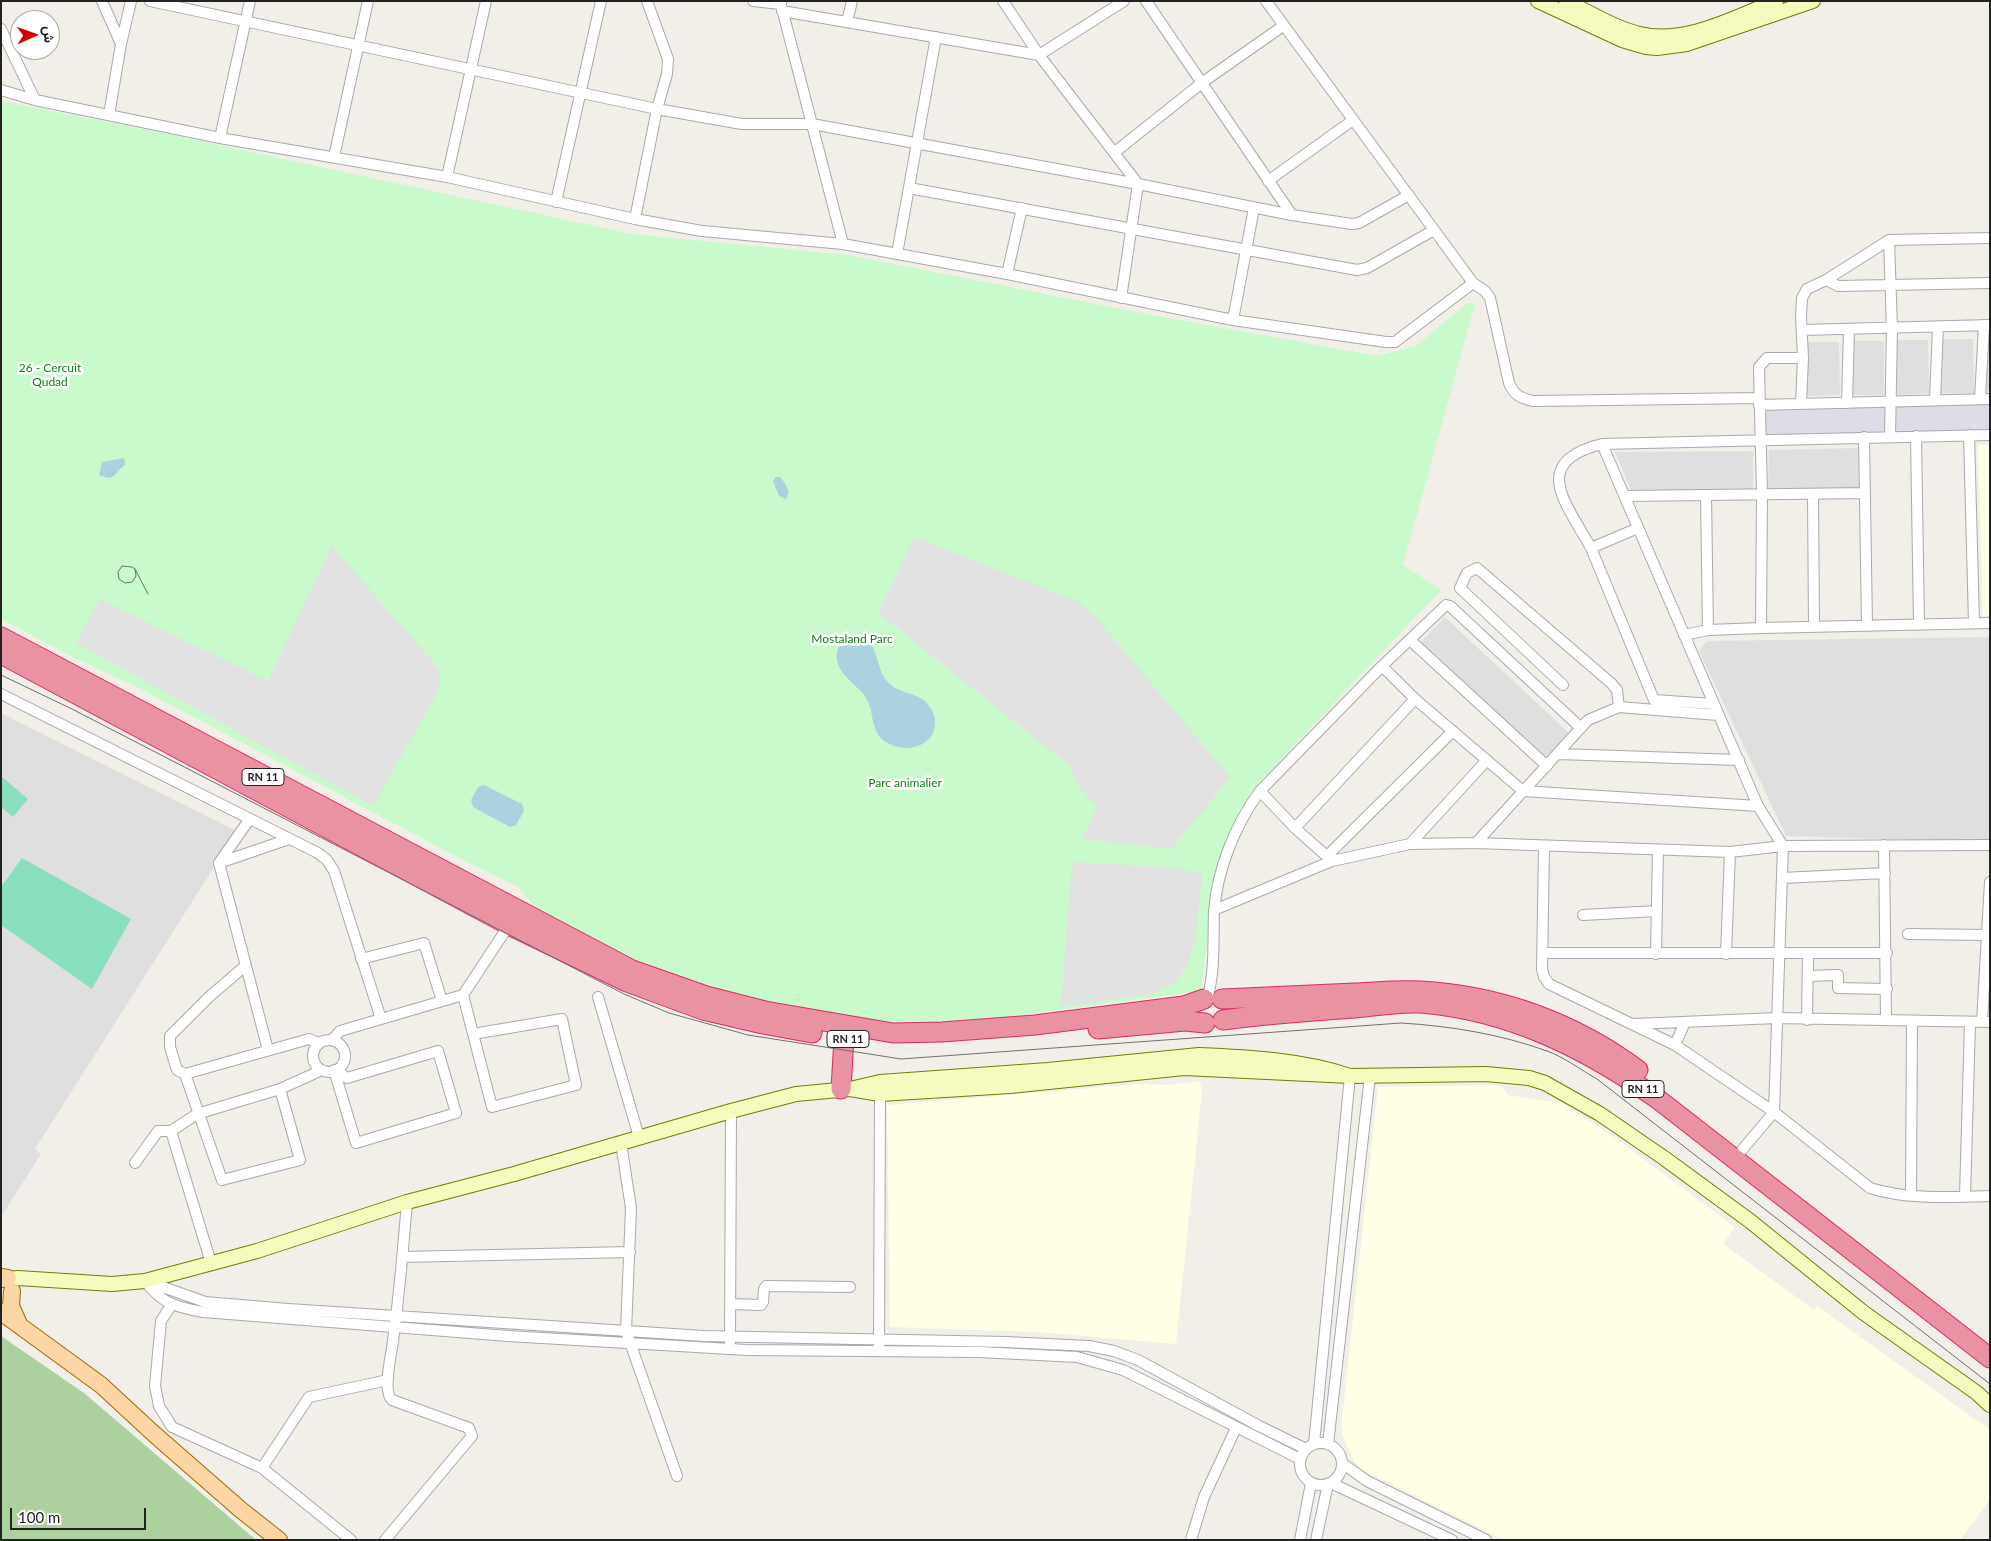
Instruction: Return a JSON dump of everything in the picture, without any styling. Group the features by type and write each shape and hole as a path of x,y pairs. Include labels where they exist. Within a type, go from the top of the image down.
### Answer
{"highway":[{"name":"RN 11","path":"1,637 632,970 706,996 814,1021 893,1033 942,1032 1035,1025 1184,1006 1213,998 1418,991 1459,994 1505,1004 1544,1018 1590,1039 1628,1063 1742,1150 1852,1238 1990,1341"},
{"name":"RN 11","path":"1,654 509,924 627,982 703,1010 763,1024 867,1042 944,1044 1185,1021 1214,1021 1418,1003 1456,1008 1492,1016 1540,1031 1612,1068 1659,1100 1990,1358"},
{"path":"1213,998 1227,1012 1214,1021 1198,1011 1213,998"},
{"path":"844,1038 845,1089"}],"main road":[{"path":"5,1284 11,1306 20,1326"},
{"path":"1,1312 93,1378 241,1510 279,1540"},
{"path":"1,1321 62,1365 115,1398"}],"street":[{"path":"102,1 121,44"},
{"path":"110,115 121,44 131,1"},
{"path":"150,1 657,109 742,124 812,124 1138,184 1292,215 1352,224 1359,223 1409,195"},
{"path":"220,138 250,1"},
{"path":"334,157 368,1"},
{"path":"447,177 486,1"},
{"path":"556,202 600,1"},
{"path":"636,219 657,109 667,74 668,59 647,1"},
{"path":"753,1 781,5 847,22 1039,55 1124,1"},
{"path":"847,22 852,1"},
{"path":"1003,1 1039,55 1138,184 1120,298"},
{"path":"1146,1 1292,215"},
{"path":"1266,1 1473,283 1486,291 1490,298 1508,383 1513,393 1520,398 1533,401 1759,402 1801,404 1985,399 1987,325 1802,330"},
{"path":"1538,1 1622,40 1657,48 1687,44 1813,1"},
{"path":"1566,1 1638,34 1662,36 1689,33 1776,1"},
{"path":"781,5 843,244"},
{"path":"1114,152 1202,82 1284,26"},
{"path":"1,29 36,100"},
{"path":"897,254 936,37"},
{"path":"1,90 36,100 220,138 447,177 636,219 702,231 843,244 1007,274 1233,320 1386,342 1395,342 1473,283"},
{"path":"1268,181 1354,120"},
{"path":"909,188 1357,270 1367,268 1434,230"},
{"path":"1007,274 1022,208"},
{"path":"1233,320 1254,208"},
{"path":"1801,404 1803,358 1802,298 1807,289 1826,280 1889,240 1990,238"},
{"path":"1889,240 1892,328 1890,436"},
{"path":"1826,280 1838,286 1990,284"},
{"path":"1935,400 1938,326"},
{"path":"1847,403 1849,330"},
{"path":"1760,628 1762,494 1759,402 1760,368 1762,362 1767,358 1803,358"},
{"path":"1969,435 1974,623"},
{"path":"1713,704 1654,700 1591,548 1559,489 1560,469 1564,462 1588,447 1602,444 1760,438 1990,435"},
{"path":"1916,436 1919,625"},
{"path":"1864,437 1867,626"},
{"path":"1602,444 1758,806 1783,846 1774,1112 1742,1150"},
{"path":"1626,496 1865,493"},
{"path":"1812,494 1814,626"},
{"path":"1706,495 1708,630"},
{"path":"1591,548 1638,528"},
{"path":"1564,685 1460,588 1467,573 1477,568 1611,683 1617,690 1619,707"},
{"path":"1213,998 1214,910 1231,843 1244,815 1260,791 1382,666 1446,605 1450,606 1581,728"},
{"path":"1684,635 1708,630 1990,623"},
{"path":"1410,640 1547,766"},
{"path":"1382,666 1415,699 1523,791 1758,806"},
{"path":"1,694 318,853 327,860 334,871 382,1019"},
{"path":"1295,828 1415,699"},
{"path":"1476,844 1588,720 1619,707 1718,715"},
{"path":"1330,858 1453,731"},
{"path":"1558,754 1739,760"},
{"path":"1410,844 1487,760"},
{"path":"1260,791 1295,828 1330,858"},
{"path":"249,820 219,863 268,1050"},
{"path":"219,863 289,840"},
{"path":"1214,910 1330,858 1410,844 1476,844 1730,852 1783,846 1884,844 1990,845"},
{"path":"1884,844 1887,953 1886,1019"},
{"path":"1544,846 1543,974 1550,984 1675,1045 1774,1112 1870,1188 1889,1194 1990,1196"},
{"path":"1656,954 1658,850"},
{"path":"1726,954 1730,852"},
{"path":"1782,878 1885,873"},
{"path":"1633,1024 1777,1018 1986,1022 1990,882"},
{"path":"1583,915 1657,911"},
{"path":"245,966 209,997 170,1036 170,1047 177,1070 185,1074 309,1039 319,1043 332,1040 340,1031 463,995 509,924"},
{"path":"1908,934 1988,935"},
{"path":"362,959 424,943 442,1001"},
{"path":"1543,953 1887,953"},
{"path":"1808,954 1808,976 1838,975 1838,988 1887,988"},
{"path":"1807,1020 1808,954"},
{"path":"463,995 473,1034 492,1108 576,1085 562,1019 473,1034"},
{"path":"598,997 639,1137"},
{"path":"1911,1195 1912,1021"},
{"path":"1675,1045 1685,1022"},
{"path":"1965,1196 1970,1023"},
{"path":"332,1040 340,1044 344,1052 343,1062 335,1070"},
{"path":"319,1043 313,1052 313,1057 318,1067 322,1070"},
{"path":"136,1163 158,1131 171,1131 197,1114 280,1089 322,1070 335,1070 347,1078 438,1051 456,1112 356,1144 335,1070"},
{"path":"5,1284 34,1280 112,1284 145,1281 257,1251 407,1202 796,1094 845,1089 880,1082 1048,1070 1199,1055 1236,1056 1330,1069 1350,1076"},
{"path":"845,1089 880,1094 1010,1086 1184,1068 1350,1076 1486,1074 1528,1078 1551,1086 1600,1114 1664,1158 1750,1221 1864,1313 1977,1393 1990,1405"},
{"path":"185,1074 197,1114 222,1180 300,1160 280,1089"},
{"path":"1350,1076 1310,1446 1300,1459 1301,1473 1317,1486 1330,1484 1452,1540"},
{"path":"1328,1444 1370,1076"},
{"path":"879,1346 880,1094"},
{"path":"730,1349 731,1111"},
{"path":"171,1131 211,1262"},
{"path":"621,1143 631,1208 626,1331 677,1476"},
{"path":"385,1540 472,1436 469,1428 392,1400 388,1396 388,1380 407,1202"},
{"path":"1333,1239 1350,1241"},
{"path":"402,1257 630,1252"},
{"path":"145,1281 205,1302 626,1331 1077,1357 1123,1370 1300,1459"},
{"path":"145,1281 157,1296 172,1304 203,1312 395,1327 730,1349 1061,1344 1114,1351 1165,1373 1260,1426 1310,1446 1328,1444 1339,1453 1342,1463 1340,1474 1330,1484 1316,1540"},
{"path":"730,1304 760,1305 764,1302 764,1289 772,1285 850,1287"},
{"path":"172,1304 161,1321 155,1386 159,1406 164,1418 172,1427 262,1468 351,1540"},
{"path":"262,1468 309,1397 388,1380"},
{"path":"1254,1437 1260,1426"},
{"path":"1191,1540 1204,1497 1236,1428"},
{"path":"1342,1463 1366,1481 1486,1540"},
{"path":"1300,1540 1311,1483"}],"shaded area":[{"path":"1990,338 1990,392 1985,392 1984,339"},
{"path":"1940,339 1973,339 1974,393 1940,393"},
{"path":"1895,340 1928,340 1929,393 1897,395"},
{"path":"1851,341 1884,341 1884,395 1852,395"},
{"path":"1807,342 1839,342 1840,395 1807,396"},
{"path":"1990,403 1990,432 1896,433 1895,405"},
{"path":"1886,406 1886,433 1764,435 1763,408"},
{"path":"1978,445 1990,445 1990,616 1983,616"},
{"path":"1858,448 1859,489 1768,490 1769,450"},
{"path":"1753,451 1753,491 1632,492 1615,452"},
{"path":"915,537 1079,602 1099,621 1230,777 1172,849 1082,839 1097,807 1078,785 1070,766 878,613"},
{"path":"332,546 440,670 439,690 373,806 76,643 100,599 268,681"},
{"path":"1445,617 1570,734 1547,759 1420,643"},
{"path":"1990,637 1990,842 1786,836 1699,651 1707,641"},
{"path":"1,713 237,831 35,1149 41,1154 1,1217"},
{"path":"1072,862 1166,867 1202,873 1196,936 1189,962 1175,983 1153,994 1061,1007"},
{"path":"1200,1081 1202,1091 1176,1344 1038,1332 890,1327 887,1105 1139,1084 1170,1085"},
{"path":"1495,1085 1504,1088 1507,1095 1562,1103 1614,1137 1735,1227 1723,1244 1814,1310 1817,1306 1990,1430 1990,1499 1960,1540 1504,1540 1360,1468 1353,1460 1342,1434 1342,1419 1378,1087"}],"green space":[{"name":"Mostaland Parc","path":"1,101 168,134 632,234 848,255 1126,310 1377,356 1416,346 1467,303 1475,304 1403,565 1441,590 1253,789 1231,829 1216,873 1201,991 984,1020 929,1024 889,1023 777,1007 634,965 541,917 519,887 467,862 139,688 73,657 1,619"},
{"path":"1,776 28,799 13,817 1,807"},
{"path":"22,858 131,919 92,989 1,925 1,887"},
{"path":"1,1336 84,1393 256,1540 1,1540"}],"water":[{"path":"124,458 125,465 114,476 109,478 99,475 102,462"},
{"path":"776,477 781,477 789,491 786,499 779,496 773,481"},
{"path":"852,638 861,638 872,646 882,673 891,685 896,689 920,698 930,707 935,718 935,728 931,736 924,743 916,747 905,748 894,746 883,740 879,735 867,700 837,663 838,648"},
{"path":"484,785 522,804 524,811 516,825 510,827 473,807 471,800 478,787"}],"tram line":[{"path":"135,569 136,576 132,582 125,583 119,579 118,572 122,566 132,567 135,569 148,594"},
{"path":"1,675 72,709 624,994 669,1013 748,1035 901,1059 1401,1023 1475,1032 1547,1051 1597,1079 1990,1384"}],"park label":[{"name":"26 - Cercuit Qudad","path":"50,375"},
{"name":"Parc animalier","path":"905,783"}]}
